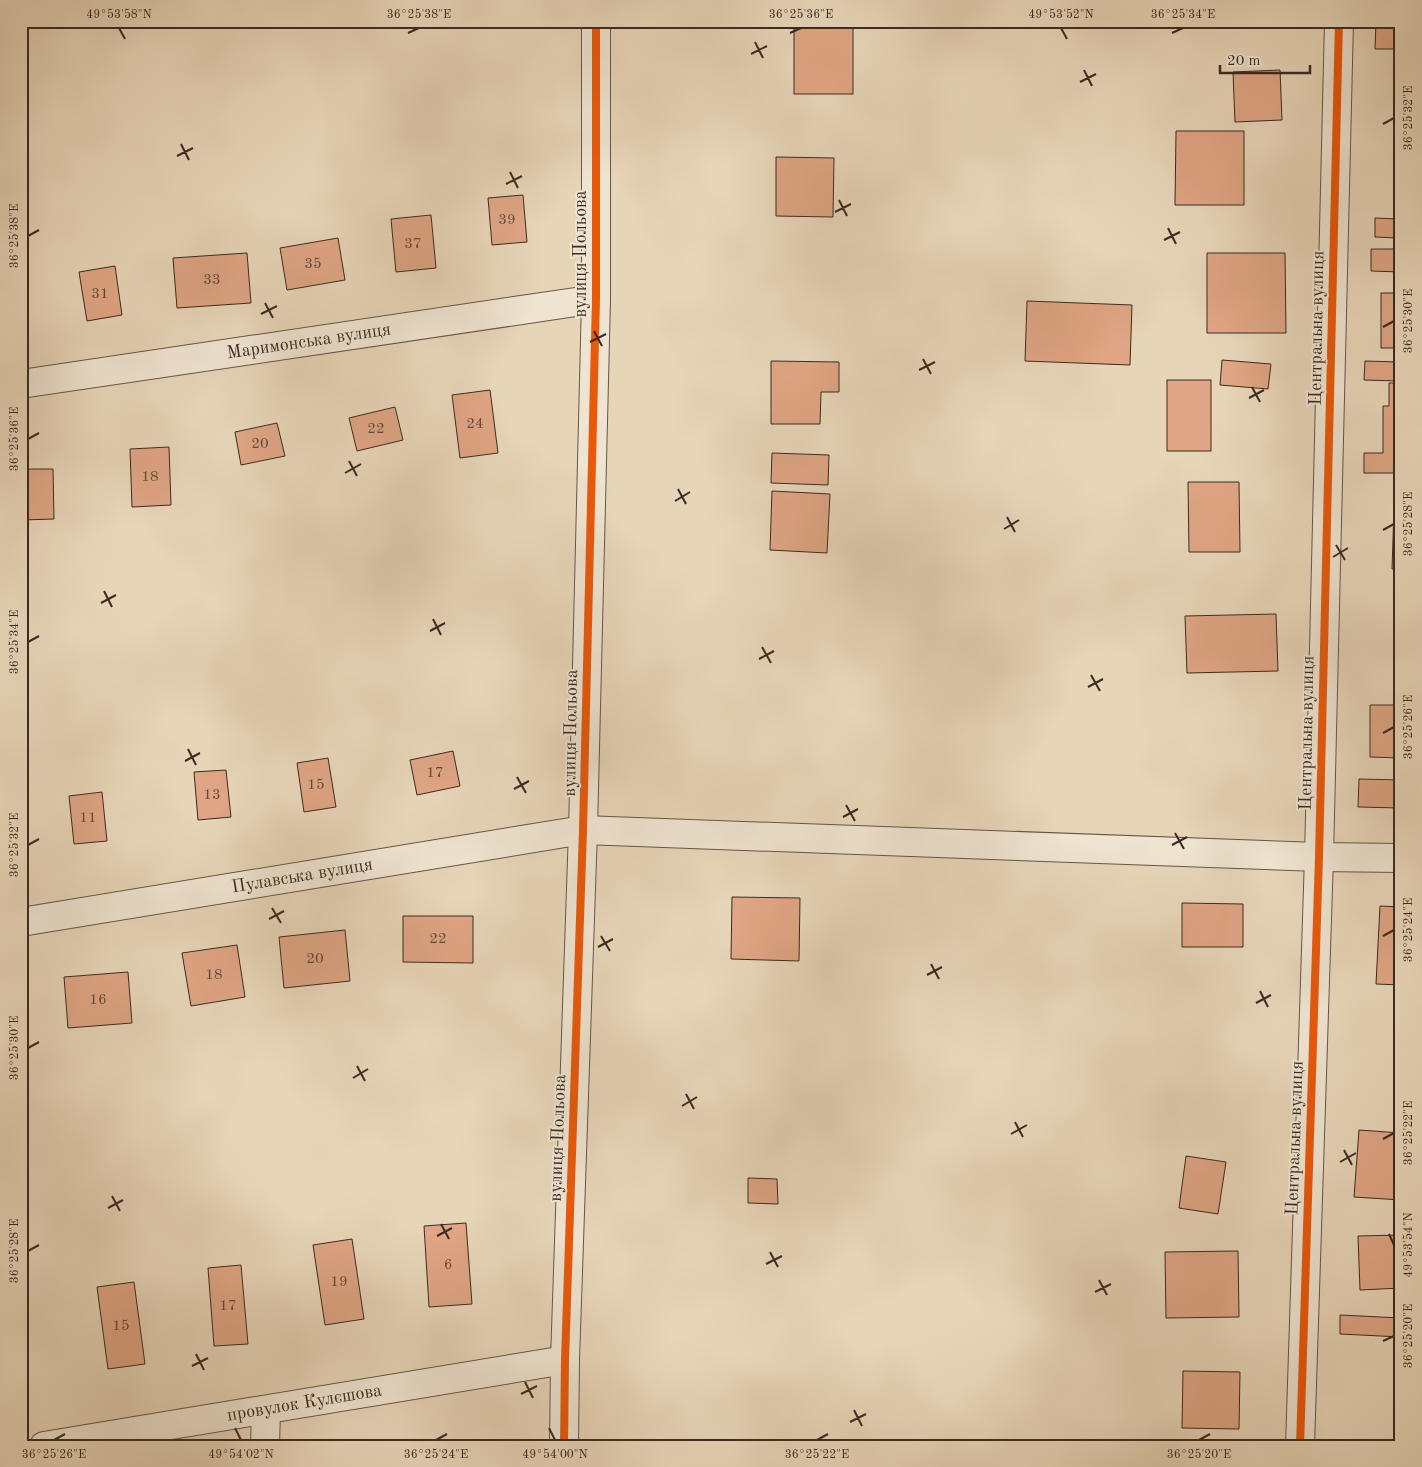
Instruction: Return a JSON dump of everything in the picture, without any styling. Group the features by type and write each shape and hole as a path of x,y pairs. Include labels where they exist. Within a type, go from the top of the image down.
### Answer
{"street":[{"name":"вулиця Польова","path":"564,1446 565,1360 583,830 596,299 596,21"},
{"name":"Центральна вулиця","path":"1300,1446 1319,857 1340,21"},
{"name":"Маримонська вулиця","path":"21,384 596,299"},
{"name":"Пулавська вулиця","path":"21,922 583,830 1319,857 1401,858"},
{"name":"провулок Кулєшова","path":"44,1446 565,1360"},
{"path":"265,1446 266,1410"}],"building":[{"path":"794,21 853,21 853,94 794,94"},
{"path":"1376,21 1401,21 1401,49 1375,49"},
{"path":"1280,70 1282,120 1235,122 1233,72"},
{"path":"1176,131 1244,131 1244,205 1175,205"},
{"path":"776,157 834,158 833,217 776,216"},
{"path":"523,195 527,242 492,245 488,198"},
{"path":"431,215 436,268 396,272 391,219"},
{"path":"1375,218 1398,219 1398,238 1375,237"},
{"path":"338,238 345,280 287,290 280,248"},
{"path":"1371,249 1401,249 1401,272 1371,271"},
{"path":"247,253 251,303 177,308 173,258"},
{"path":"1207,253 1285,253 1286,333 1207,333"},
{"path":"115,266 122,315 87,321 79,272"},
{"path":"1381,293 1401,293 1401,348 1381,348"},
{"path":"1027,301 1132,305 1130,365 1025,361"},
{"path":"1222,360 1271,364 1268,389 1220,385"},
{"path":"771,361 839,362 839,392 821,392 820,424 771,424"},
{"path":"1365,361 1399,362 1398,381 1364,380"},
{"path":"1167,380 1211,380 1211,451 1167,451"},
{"path":"1389,383 1401,383 1401,473 1364,473 1364,453 1383,453 1383,406 1389,406"},
{"path":"490,390 498,453 460,458 452,395"},
{"path":"395,407 403,440 357,451 349,418"},
{"path":"277,423 285,456 241,465 235,432"},
{"path":"169,447 171,505 132,507 130,449"},
{"path":"772,453 829,455 828,485 771,483"},
{"path":"21,469 53,469 54,519 21,520"},
{"path":"1188,482 1239,482 1240,552 1189,552"},
{"path":"772,491 830,494 827,553 770,550"},
{"path":"1394,509 1401,510 1401,569 1392,569"},
{"path":"1276,614 1278,671 1187,673 1185,616"},
{"path":"1370,705 1401,705 1401,758 1370,757"},
{"path":"453,751 460,786 417,795 410,760"},
{"path":"328,758 336,807 304,812 297,763"},
{"path":"226,770 231,817 198,820 194,772"},
{"path":"1359,779 1401,780 1401,808 1358,807"},
{"path":"102,792 107,841 74,844 69,796"},
{"path":"732,897 800,898 799,961 731,959"},
{"path":"1182,903 1243,904 1243,947 1182,947"},
{"path":"1380,906 1401,907 1401,985 1376,984"},
{"path":"403,916 473,916 473,963 403,962"},
{"path":"345,930 350,981 284,988 279,937"},
{"path":"237,945 245,997 191,1006 182,953"},
{"path":"128,972 132,1023 68,1028 64,977"},
{"path":"1359,1130 1401,1133 1401,1200 1354,1197"},
{"path":"1186,1156 1226,1162 1218,1214 1179,1208"},
{"path":"748,1178 777,1179 778,1204 748,1203"},
{"path":"466,1223 472,1304 429,1307 424,1226"},
{"path":"1401,1235 1401,1288 1360,1290 1358,1236"},
{"path":"352,1239 364,1319 325,1325 313,1245"},
{"path":"1238,1251 1239,1317 1166,1318 1165,1252"},
{"path":"241,1265 248,1344 214,1346 208,1268"},
{"path":"134,1282 145,1364 108,1369 97,1287"},
{"path":"1340,1315 1401,1318 1401,1337 1340,1334"},
{"path":"1183,1371 1240,1372 1239,1429 1182,1428"},
{"path":"1247,1442 1280,1442 1280,1446 1247,1446"}],"cycle path":[{"path":"564,1446 565,1360 583,830 596,299 596,21"},
{"path":"1300,1446 1319,857 1339,21"}]}
